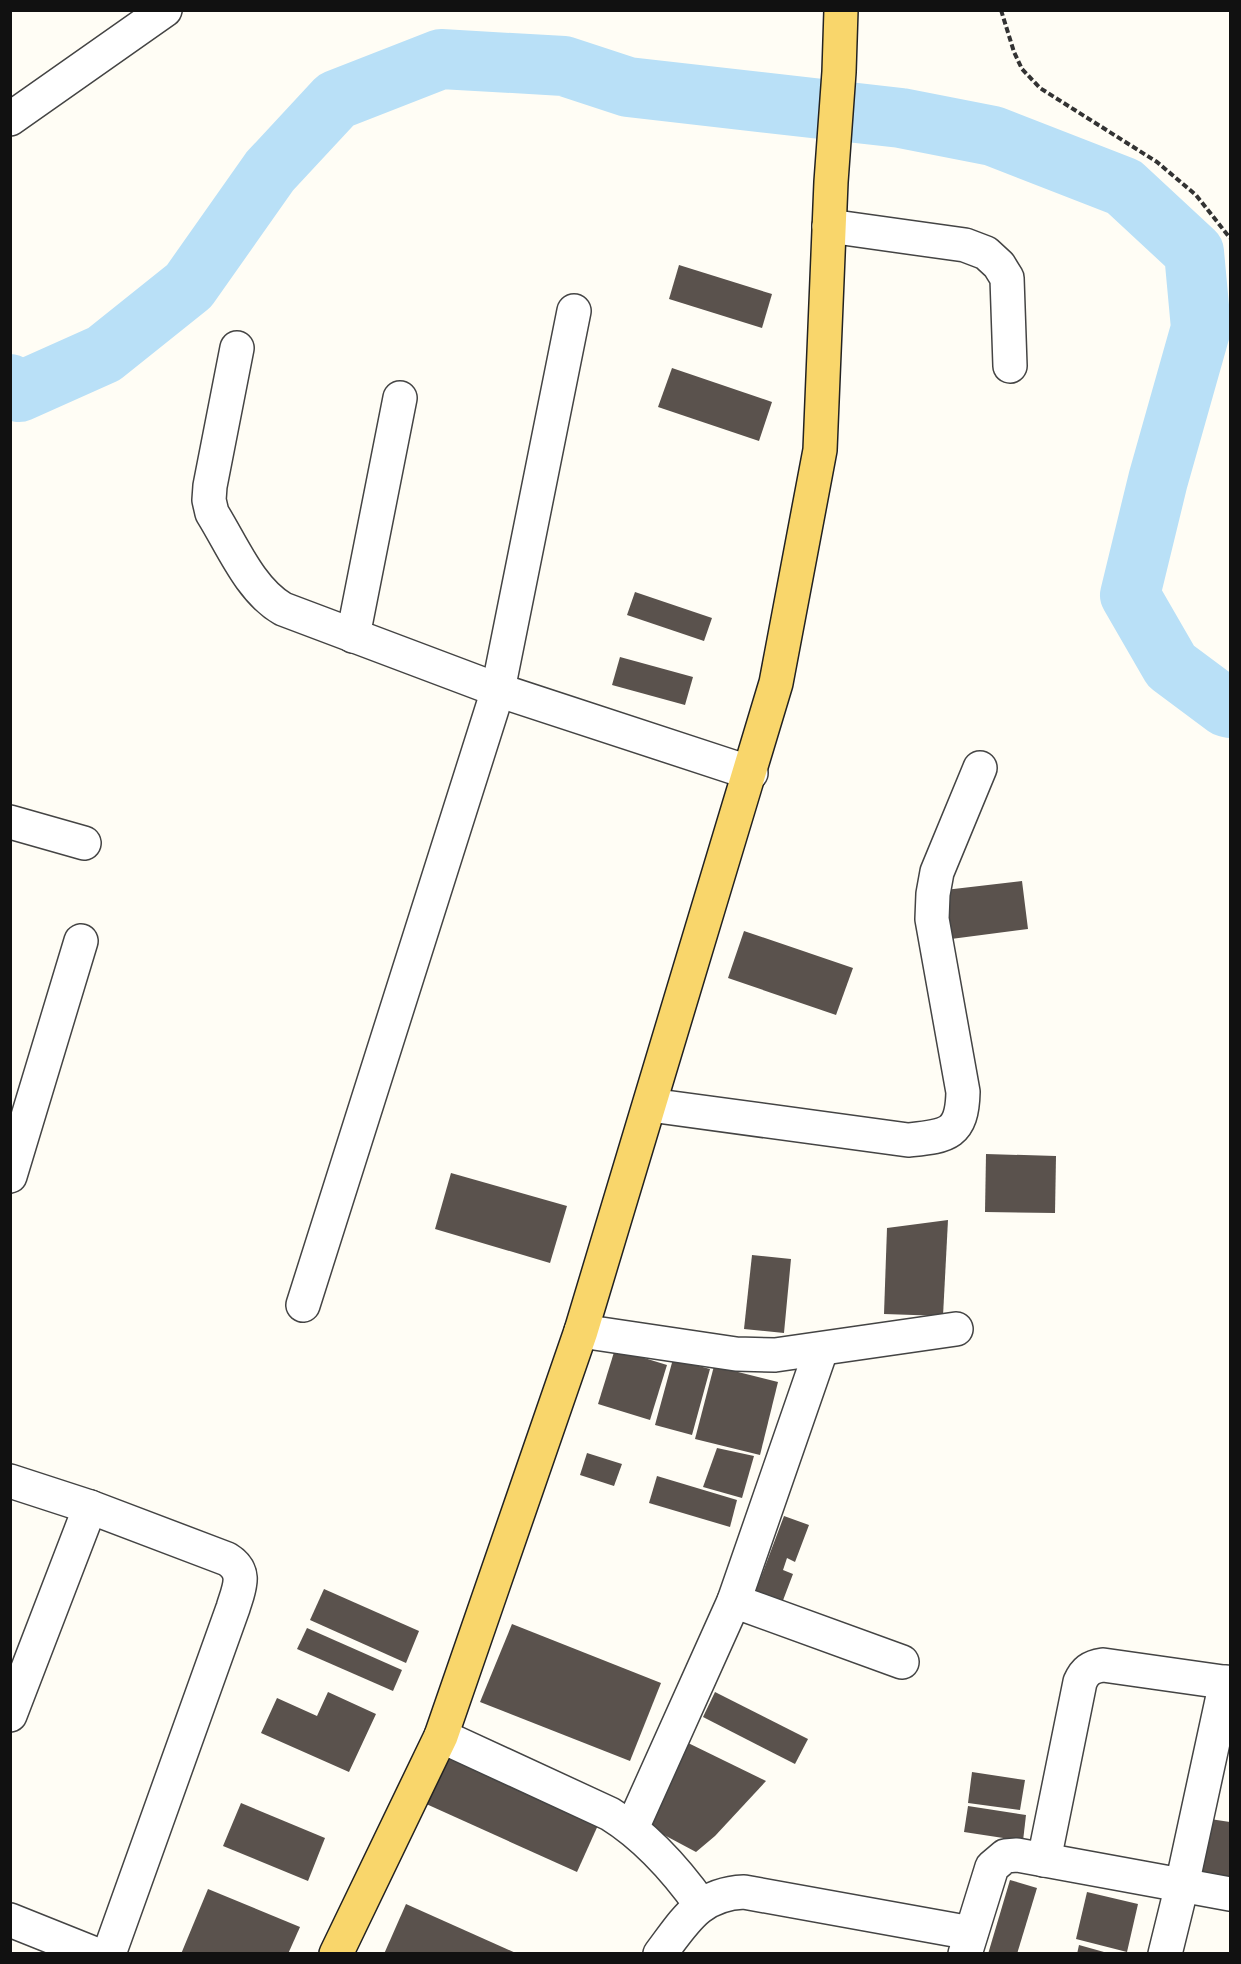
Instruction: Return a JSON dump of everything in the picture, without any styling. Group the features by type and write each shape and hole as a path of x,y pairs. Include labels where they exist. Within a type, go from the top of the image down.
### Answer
{"main road":[{"path":"336,1953 441,1736 581,1331 776,683 820,450 841,10"}],"street":[{"path":"10,119 165,10"},
{"path":"829,226 965,245 986,253 999,265 1007,278 1010,366"},
{"path":"303,1305 498,690 574,311"},
{"path":"237,348 209,500 212,513 256,586 269,601 283,609 498,690 751,772"},
{"path":"353,636 400,398"},
{"path":"650,1105 908,1140 938,1137 954,1127 963,1112 963,1092 932,920 933,894 937,872 980,768"},
{"path":"10,822 84,843"},
{"path":"10,1176 81,941"},
{"path":"581,1331 736,1354 775,1355 956,1329"},
{"path":"632,1828 734,1601 821,1350"},
{"path":"10,1481 227,1559 237,1566 240,1574 233,1608 109,1953"},
{"path":"10,1715 90,1508"},
{"path":"734,1601 902,1662"},
{"path":"1044,1860 1080,1682 1085,1672 1092,1667 1103,1665 1228,1682 1165,1953"},
{"path":"441,1736 610,1814 632,1828 686,1885 714,1897 744,1892 968,1943 992,1867 1005,1856 1017,1855 1230,1894"},
{"path":"660,1953 685,1921 686,1885"},
{"path":"10,1920 95,1953"}],"path":[{"path":"1001,10 1014,52 1022,69 1040,88 1157,162 1196,195 1230,238"}],"building":[{"path":"679,265 772,294 762,328 669,299"},
{"path":"672,368 772,402 759,441 658,407"},
{"path":"635,592 712,618 704,641 627,615"},
{"path":"620,657 693,677 685,705 612,685"},
{"path":"1022,881 1028,929 951,939 945,890"},
{"path":"744,931 853,968 836,1015 728,978"},
{"path":"986,1154 1056,1156 1055,1213 985,1212"},
{"path":"451,1173 567,1206 550,1263 435,1229"},
{"path":"948,1220 943,1316 884,1314 887,1228"},
{"path":"752,1255 791,1259 784,1333 744,1329"},
{"path":"615,1349 667,1365 650,1420 598,1404"},
{"path":"673,1359 710,1369 692,1435 655,1425"},
{"path":"714,1366 778,1382 760,1455 695,1439"},
{"path":"717,1448 754,1456 742,1498 703,1487"},
{"path":"587,1453 622,1464 614,1486 580,1475"},
{"path":"657,1476 737,1500 730,1527 649,1503"},
{"path":"784,1516 809,1525 795,1562 787,1558 783,1570 793,1574 782,1603 755,1593"},
{"path":"324,1589 419,1631 406,1663 310,1620"},
{"path":"512,1624 661,1683 630,1761 480,1702"},
{"path":"307,1628 402,1670 393,1691 297,1649"},
{"path":"328,1692 376,1714 349,1772 261,1733 277,1698 317,1716"},
{"path":"715,1692 808,1739 795,1764 703,1717"},
{"path":"682,1740 766,1781 715,1836 696,1852 651,1828 652,1807"},
{"path":"446,1754 599,1823 577,1872 424,1803"},
{"path":"972,1772 1025,1780 1020,1810 968,1803"},
{"path":"241,1803 325,1838 308,1881 223,1846"},
{"path":"968,1806 1026,1815 1023,1841 964,1832"},
{"path":"1210,1819 1230,1822 1230,1880 1201,1875"},
{"path":"1010,1880 1037,1888 1017,1954 988,1954"},
{"path":"208,1889 300,1927 288,1954 181,1954"},
{"path":"1087,1892 1138,1904 1127,1952 1076,1939"},
{"path":"406,1904 518,1954 384,1954"},
{"path":"1079,1945 1104,1952 1104,1954 1077,1954"}],"waterway":[{"path":"10,384 19,392 104,354 189,286 270,171 336,100 441,59 564,66 628,87 901,118 993,136 1124,187 1194,252 1201,328 1158,480 1130,595 1171,666 1230,708"}]}
